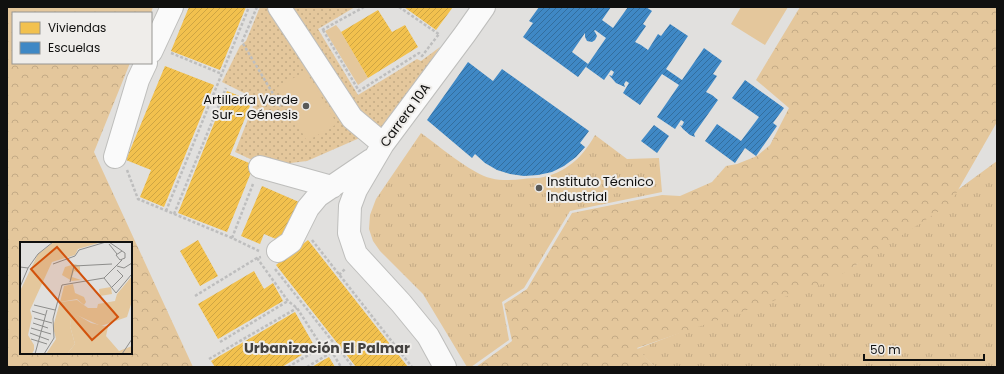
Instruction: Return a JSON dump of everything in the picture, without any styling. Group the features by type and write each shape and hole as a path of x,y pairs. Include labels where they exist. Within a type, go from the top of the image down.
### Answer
{"street":[{"path":"159,52 172,7"},
{"path":"279,7 352,118 379,151 318,196 279,249"},
{"name":"Carrera 10A","path":"446,367 428,336 401,303 356,254 349,233 350,206 356,190 379,151 484,7"},
{"path":"115,157 138,80 146,64"},
{"path":"260,167 332,187"}],"path":[{"path":"166,210 249,7"},
{"path":"256,7 242,42 281,107"},
{"path":"317,33 364,7"},
{"path":"399,7 443,37"},
{"path":"323,30 359,90 419,53 422,56 439,34"},
{"path":"159,52 222,74"},
{"path":"174,214 226,88"},
{"path":"232,238 260,167"},
{"path":"130,179 138,199 232,238 279,249 308,236 412,367"},
{"path":"279,249 271,264 353,367"},
{"path":"195,296 257,258 288,301 297,308 322,347 332,352 341,367"},
{"path":"220,342 288,301"},
{"path":"209,359 297,308"},
{"path":"288,367 322,347"},
{"path":"306,367 332,352"}],"green space":[{"path":"7,7 153,7 151,12 12,12 12,64 130,64 94,152 193,367 7,367"},
{"path":"260,7 355,7 318,29 358,95 417,59 421,61 440,47 387,126 307,161 265,166 235,152 256,99 222,82 240,46 246,41"},
{"path":"741,7 788,7 765,45 731,24"},
{"path":"800,7 997,7 997,122 950,204 831,281 637,348 655,367 476,367 512,341 504,304 527,289 572,213 662,195 680,196 712,182 726,166 737,164 757,156 770,145 789,108 756,80"},
{"path":"336,25 368,78 358,85 325,31"},
{"name":"Artillería Verde Sur - Génesis","path":"306,71 337,124 307,141 276,88"},
{"path":"421,133 481,175 493,179 505,180 549,176 565,168 585,151 595,135 627,159 659,158 662,192 570,211 524,288 502,302 509,340 471,367 467,367 423,294 380,251 373,241 369,229 370,215 376,199"},
{"path":"997,161 997,367 655,367 637,349 854,266"}],"building: Viviendas":[{"path":"189,7 246,7 220,70 171,51"},
{"path":"404,7 453,7 436,30"},
{"path":"378,10 392,32 405,25 418,47 368,78 341,32"},
{"path":"165,66 214,85 164,207 140,197 151,170 126,160"},
{"path":"227,91 252,101 230,155 254,165 227,232 178,213"},
{"path":"262,186 299,202 283,242 264,234 260,244 241,236"},
{"path":"198,240 218,276 200,286 180,251"},
{"path":"308,240 408,367 356,367 276,265"},
{"path":"254,271 264,289 273,283 283,301 218,339 198,304"},
{"path":"295,312 315,347 282,367 215,367 211,361"},
{"path":"329,357 335,367 312,367 320,362"}],"building: Escuelas":[{"path":"539,7 611,7 602,20 613,28 628,7 646,7 652,11 643,24 646,26 635,42 648,50 658,34 661,36 670,24 688,36 666,69 682,80 704,48 722,61 713,74 717,76 706,92 718,100 694,134 695,137 683,129 680,125 682,126 684,122 681,120 675,129 657,117 679,85 662,74 640,105 623,93 629,83 626,81 624,84 625,87 616,83 609,75 612,76 614,72 611,70 604,80 586,67 606,38 595,30 594,31 597,36 595,40 592,42 587,41 585,33 572,52 588,64 578,77 523,37 533,23 529,21"},
{"path":"468,62 493,81 502,69 589,131 580,143 585,147 576,157 564,166 552,172 538,175 524,176 510,174 497,170 485,163 475,154 472,158 427,120"},
{"path":"745,80 784,108 773,123 777,126 756,156 745,148 735,163 705,141 717,124 741,141 759,117 732,98"},
{"path":"654,125 669,136 657,153 641,141"}],"place":[{"name":"Artillería Verde Sur - Génesis","path":"306,106"},
{"name":"Instituto Técnico Industrial","path":"539,188"}],"district":[{"name":"Urbanización El Palmar","path":"327,348"}]}
